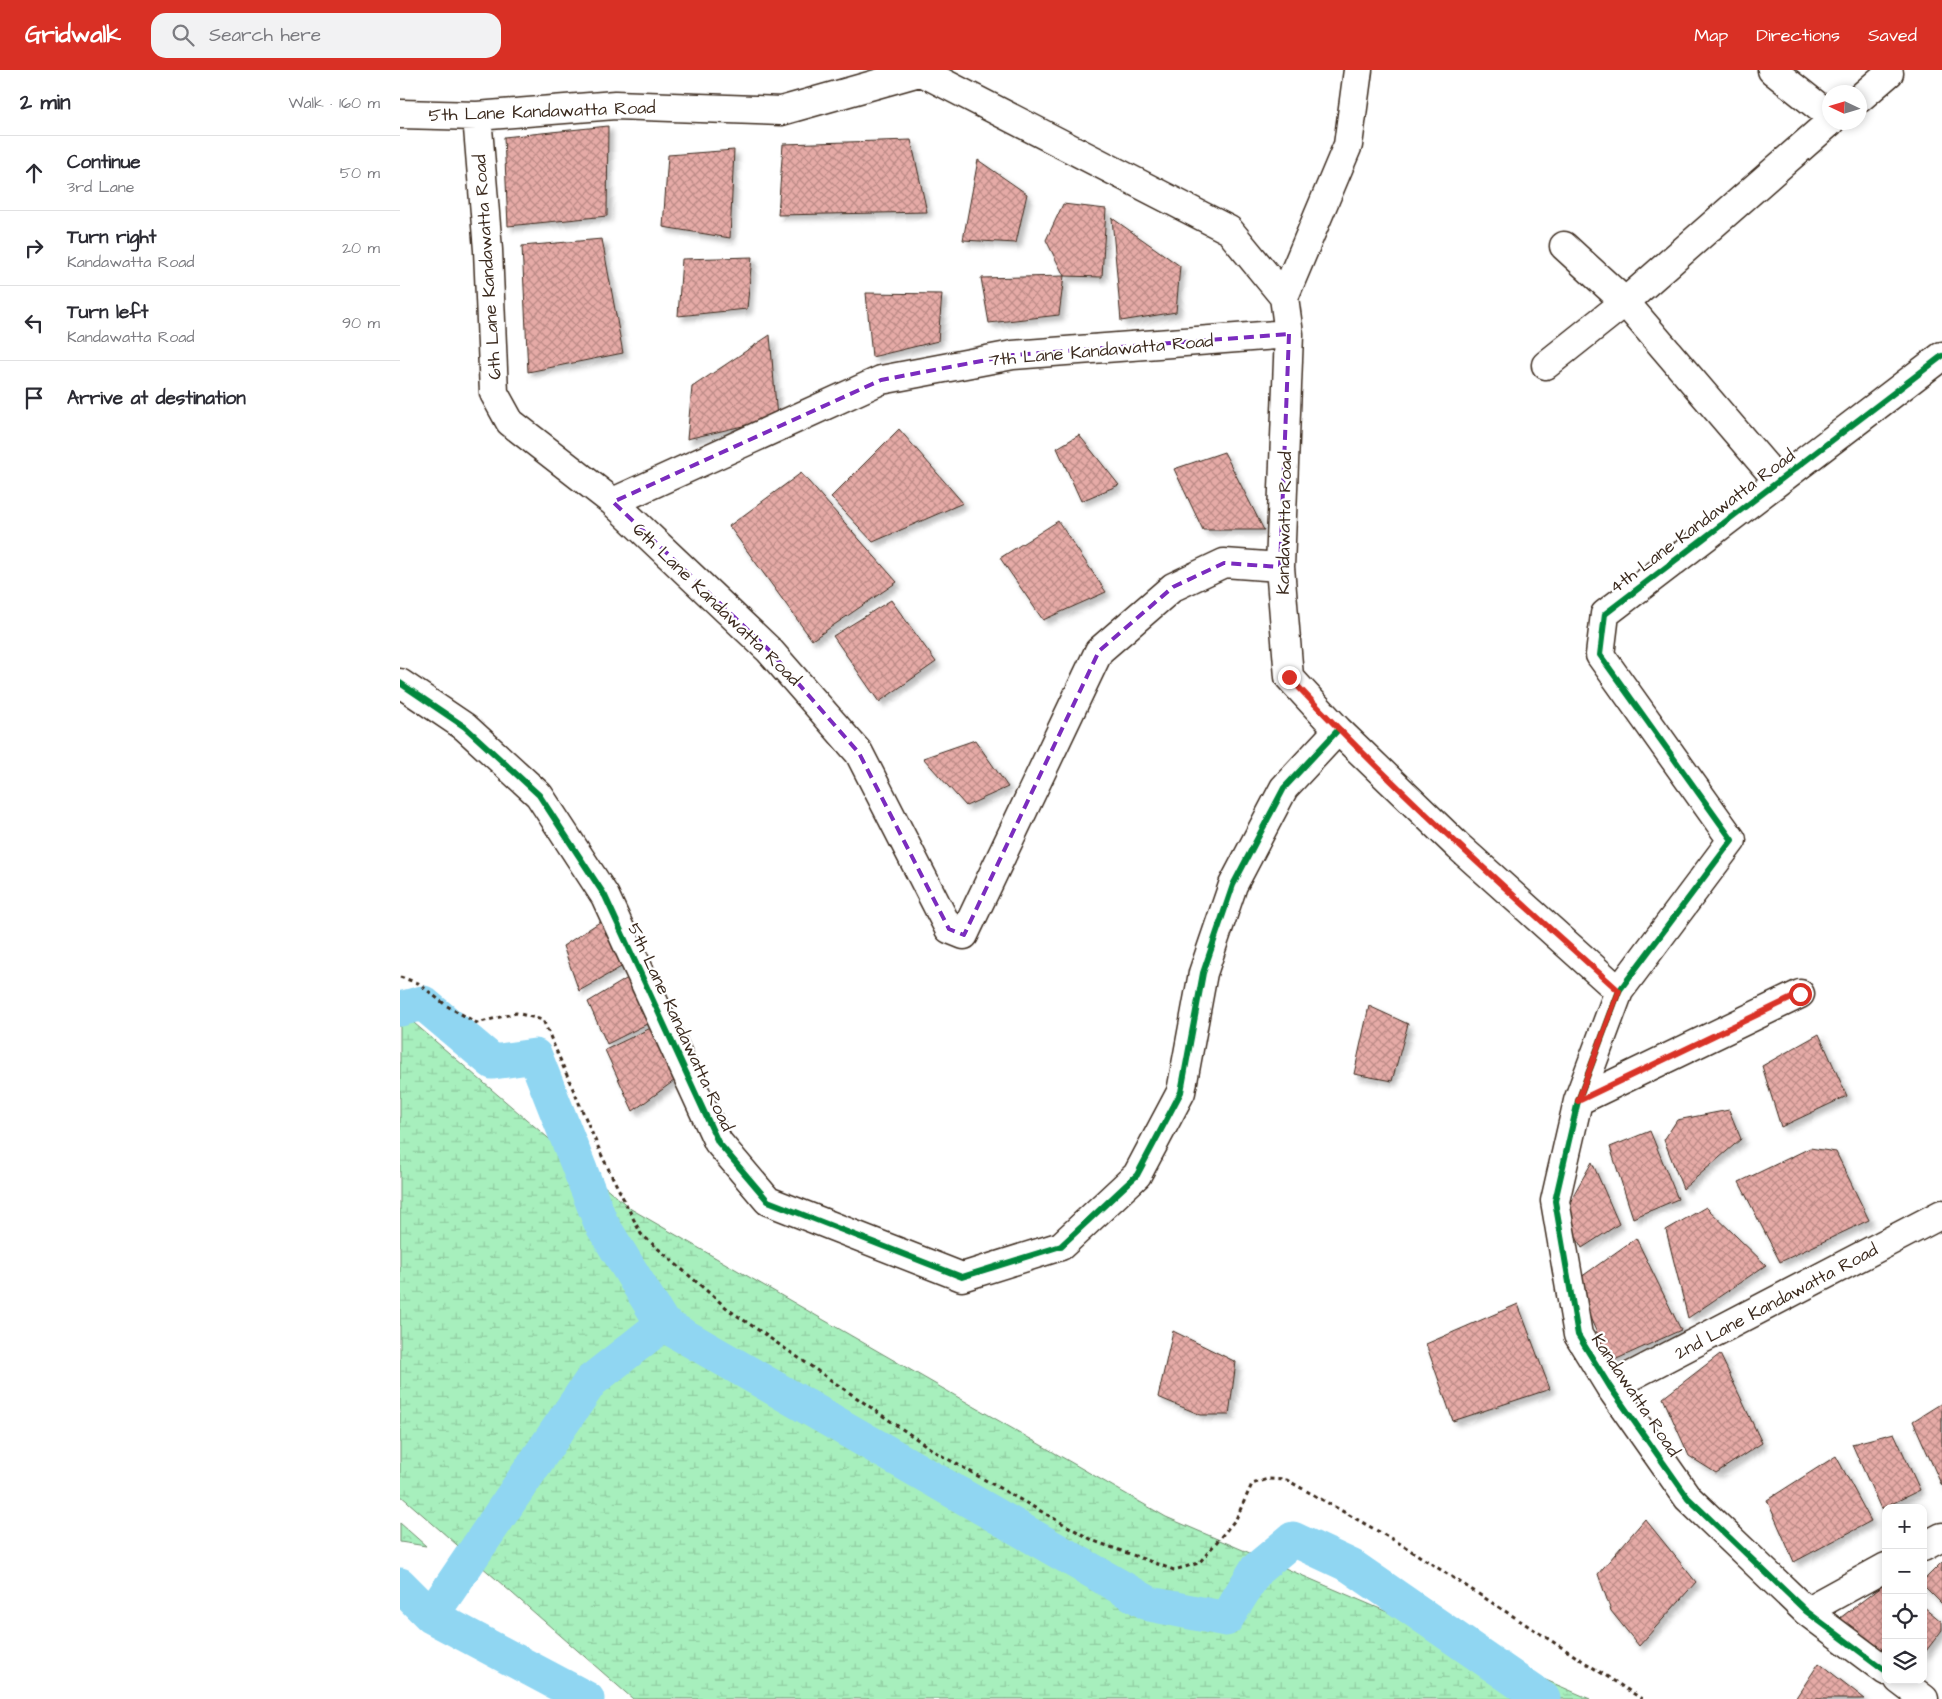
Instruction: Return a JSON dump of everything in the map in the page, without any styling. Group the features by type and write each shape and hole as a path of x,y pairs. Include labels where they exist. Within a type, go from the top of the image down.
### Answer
{"street":[{"path":"918,71 1229,230 1284,297 1348,145 1358,70"},
{"path":"1772,70 1822,110"},
{"name":"5th Lane Kandawatta Road","path":"400,114 477,116 615,105 781,111 918,71"},
{"path":"1867,92 1889,73"},
{"name":"6th Lane Kandawatta Road","path":"477,116 488,250 494,393 510,422 612,502 769,650 859,753 948,929 964,935 1099,651 1173,587 1224,563 1280,567"},
{"path":"1546,364 1625,302 1822,129"},
{"name":"4th Lane Kandawatta Road","path":"1564,246 1625,302 1778,481"},
{"name":"Kandawatta Road","path":"1284,297 1289,334 1280,567 1289,677 1338,730 1459,848 1619,991 1578,1101 1555,1201 1578,1335 1610,1387 1688,1498 1806,1611 1882,1667"},
{"name":"7th Lane Kandawatta Road","path":"612,502 881,380 1013,355 1289,334"},
{"name":"4th Lane Kandawatta Road","path":"1619,991 1732,840 1600,655 1605,614 1942,356"},
{"name":"5th Lane Kandawatta Road","path":"400,683 465,728 539,795 605,896 718,1142 768,1201 962,1277 1060,1246 1137,1176 1181,1092 1203,973 1233,885 1284,788 1338,730"},
{"path":"1578,1101 1800,994"},
{"name":"2nd Lane Kandawatta Road","path":"1610,1387 1942,1214"},
{"path":"1927,1545 1942,1536"},
{"path":"1806,1611 1882,1569"},
{"path":"1904,1684 1924,1699"}],"path":[{"path":"400,977 418,983 446,1006 477,1023 516,1013 543,1020 602,1156 641,1234 729,1310 937,1453 1094,1542 1174,1570 1199,1563 1236,1519 1252,1484 1268,1479 1287,1480 1400,1543 1642,1699"}],"highlighted area":[{"path":"1289,334 1280,567 1224,563 1173,587 1099,651 964,935 949,929 859,753 769,650 613,502 881,380 1013,355"}],"green space":[{"path":"400,1011 631,1209 1166,1517 1590,1699 633,1699 400,1495"},
{"path":"400,1523 426,1546 400,1542"}],"building":[{"path":"608,126 607,216 508,226 504,137"},
{"path":"911,140 927,212 778,215 783,144"},
{"path":"734,150 730,238 663,227 668,155"},
{"path":"978,160 1027,194 1016,243 963,240"},
{"path":"1063,204 1106,209 1102,277 1064,276 1046,240"},
{"path":"1112,218 1180,266 1176,312 1121,321"},
{"path":"602,239 623,353 528,372 522,246"},
{"path":"752,257 747,309 678,316 682,259"},
{"path":"1064,276 1059,315 989,323 981,278"},
{"path":"866,293 942,294 938,341 872,357"},
{"path":"770,335 777,418 687,439 692,387"},
{"path":"899,429 963,503 873,542 831,497"},
{"path":"1079,435 1119,485 1081,501 1057,448"},
{"path":"1224,452 1264,530 1203,530 1174,469"},
{"path":"801,473 897,582 812,640 729,526"},
{"path":"1058,521 1106,592 1043,620 1000,558"},
{"path":"891,600 936,662 879,702 833,636"},
{"path":"975,740 1008,787 966,806 923,758"},
{"path":"609,916 630,962 579,991 563,946"},
{"path":"636,973 655,1020 607,1044 588,1002"},
{"path":"1369,1006 1408,1024 1392,1081 1354,1074"},
{"path":"657,1025 682,1075 633,1111 605,1050"},
{"path":"1819,1034 1847,1096 1781,1127 1762,1066"},
{"path":"1729,1110 1741,1139 1683,1189 1664,1140 1677,1120"},
{"path":"1650,1131 1678,1199 1633,1218 1610,1147"},
{"path":"1810,1148 1836,1152 1869,1220 1780,1262 1739,1182"},
{"path":"1592,1162 1619,1224 1582,1248 1566,1219 1575,1192"},
{"path":"1706,1207 1766,1265 1688,1318 1666,1230"},
{"path":"1636,1238 1681,1330 1610,1362 1574,1282"},
{"path":"1518,1304 1550,1389 1453,1421 1426,1344"},
{"path":"1173,1331 1236,1362 1229,1415 1201,1415 1158,1397"},
{"path":"1720,1354 1762,1443 1716,1473 1689,1456 1663,1398"},
{"path":"1942,1403 1942,1486 1913,1421"},
{"path":"1894,1433 1920,1490 1891,1504 1882,1504 1881,1509 1852,1444"},
{"path":"1836,1456 1871,1521 1794,1562 1767,1500"},
{"path":"1645,1519 1696,1582 1639,1646 1611,1611 1598,1574"},
{"path":"1942,1562 1942,1604 1927,1589 1927,1577"},
{"path":"1882,1586 1882,1651 1840,1618"},
{"path":"1927,1609 1942,1622 1942,1630 1927,1650"},
{"path":"1819,1663 1865,1699 1795,1699"}],"waterway":[{"path":"400,1009 423,1003 493,1062 535,1056 601,1223 663,1324"},
{"path":"431,1616 591,1381 663,1324 1150,1604 1226,1619 1256,1570 1293,1539 1351,1566 1543,1699"},
{"path":"400,1585 431,1616 587,1699"}],"cycle path":[{"path":"1882,1668 1806,1611 1688,1498 1610,1387 1578,1335 1555,1201 1578,1101 1619,991 1732,840 1600,655 1605,614 1942,356"},
{"path":"400,683 465,727 539,795 605,896 718,1142 768,1201 962,1277 1061,1246 1137,1175 1181,1092 1203,973 1233,885 1284,788 1338,730"}],"route":[{"path":"1289,677 1338,730 1459,848 1619,991 1578,1101 1800,994"}]}
